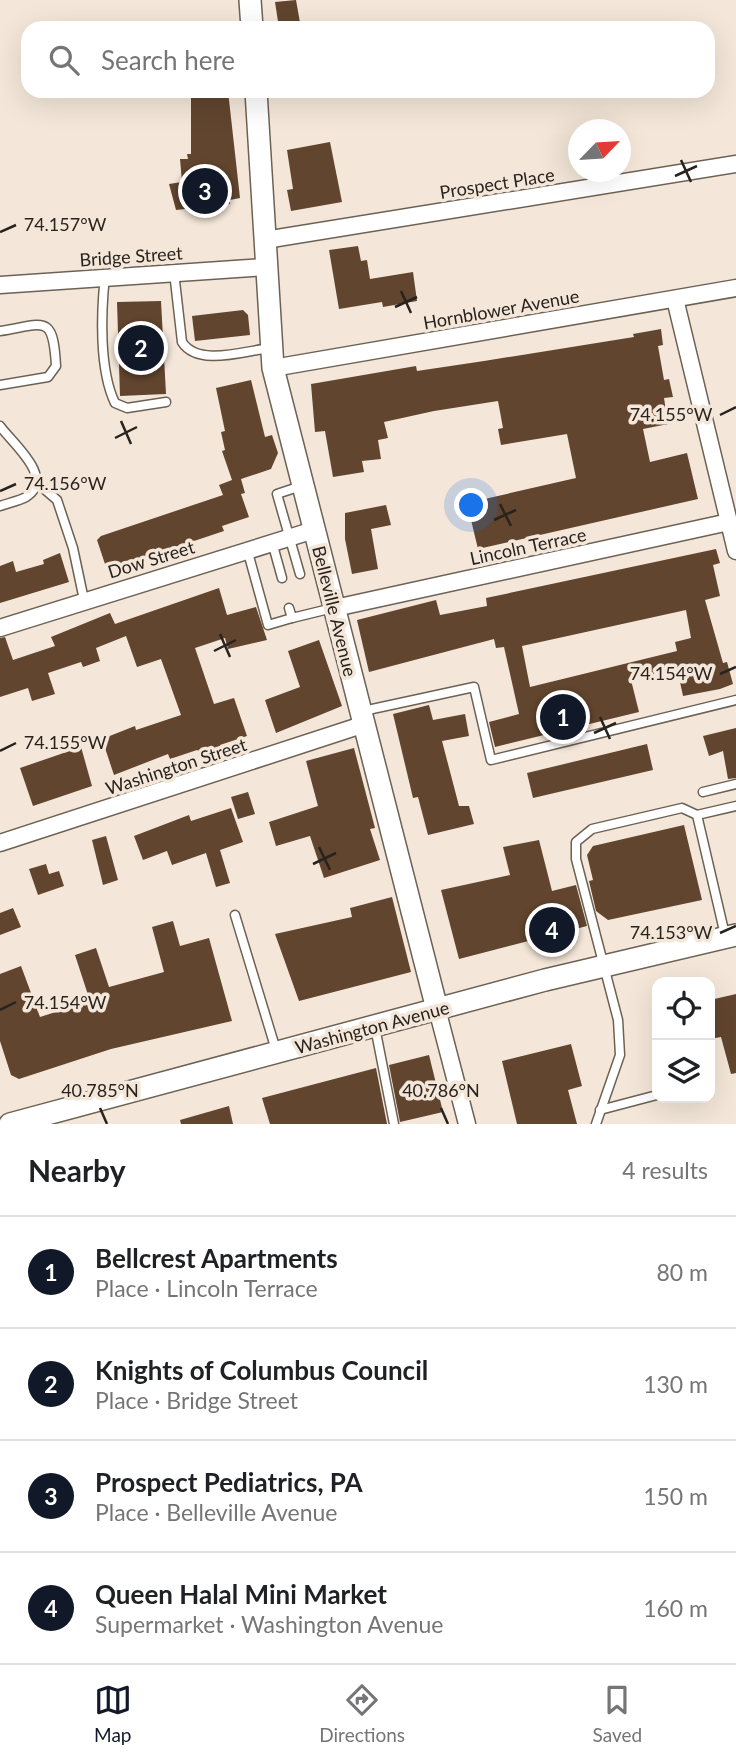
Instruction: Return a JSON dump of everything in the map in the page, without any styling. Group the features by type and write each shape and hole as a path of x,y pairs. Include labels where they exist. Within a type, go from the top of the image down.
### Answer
{"main road":[{"path":"250,0 252,21"},
{"name":"Belleville Avenue","path":"256,98 271,358 437,1009"},
{"name":"Washington Avenue","path":"10,1124 437,1009 731,937"}],"street":[{"name":"Prospect Place","path":"265,240 736,164"},
{"name":"Bridge Street","path":"0,285 265,267"},
{"name":"Hornblower Avenue","path":"271,358 736,288"},
{"path":"675,299 736,551"},
{"name":"Lincoln Terrace","path":"335,608 729,523"},
{"name":"Dow Street","path":"0,628 314,530"},
{"name":"Washington Street","path":"0,843 363,718"},
{"name":"Belleville Avenue","path":"437,1009 467,1124"},
{"path":"0,1116 3,1124"}],"lane":[{"path":"174,272 182,342 188,351 196,356 271,358"},
{"path":"105,276 101,313 108,390 115,402 127,408 166,402"},
{"path":"0,331 41,324 50,328 55,338 57,366 48,377 0,385"},
{"path":"0,426 34,464 36,482 27,497 0,506"},
{"path":"36,482 57,500 73,548 84,600"},
{"path":"300,574 277,494 303,486"},
{"path":"272,542 282,578"},
{"path":"247,549 268,625 335,608"},
{"path":"308,602 311,613"},
{"path":"289,608 292,618"},
{"path":"363,718 474,687 491,760 736,700"},
{"path":"703,792 736,784"},
{"path":"596,1124 620,1055 618,1020 576,859 576,842 592,829 682,808 697,815 736,806"},
{"path":"697,815 731,937"},
{"path":"235,915 277,1053"},
{"path":"375,1027 394,1124"},
{"path":"600,1110 652,1096"}],"building":[{"path":"296,0 300,21 278,21 275,2"},
{"path":"191,98 229,98 240,198 230,200 230,204 176,210 169,184 182,182 180,159 188,159 187,154 191,154"},
{"path":"330,142 342,202 291,211 287,190 293,189 287,150"},
{"path":"358,246 361,261 367,260 370,279 413,272 417,301 383,307 382,302 339,309 329,250"},
{"path":"161,301 166,394 120,396 117,302"},
{"path":"243,310 248,315 250,335 195,341 192,316"},
{"path":"661,329 663,345 658,346 664,380 669,379 673,397 664,398 668,424 643,429 650,462 687,453 698,499 478,549 467,503 576,478 567,434 501,445 498,429 503,428 498,401 434,411 384,422 388,438 378,440 381,459 362,461 364,472 333,477 325,431 315,432 311,384 416,366 417,371 484,361 634,337 633,334"},
{"path":"251,380 265,437 272,435 278,453 271,469 241,479 245,493 241,494 249,517 222,526 224,531 107,570 97,540 101,536 223,495 219,485 232,480 222,451 225,450 221,432 225,431 216,388"},
{"path":"386,505 391,525 371,529 378,569 352,574 345,539 345,513"},
{"path":"716,549 720,563 713,565 720,596 705,600 723,663 727,662 733,684 683,696 677,668 631,680 639,712 495,747 489,722 519,714 504,647 496,648 494,639 369,672 357,620 436,600 440,615 487,606 486,598","holes":["686,610 691,638 675,642 677,651 530,687 522,646"]},
{"path":"60,553 69,582 0,603 0,566 13,561 16,572 44,564 43,560"},
{"path":"219,588 227,615 256,607 267,640 228,649 225,638 195,648 214,704 234,698 247,736 203,754 197,750 170,759 168,754 114,775 102,739 135,726 136,730 181,715 161,659 137,667 126,636 96,648 100,661 83,667 81,662 48,673 55,694 32,701 28,688 0,697 0,638 5,637 13,660 55,646 51,637 110,613 115,624"},
{"path":"319,640 342,706 276,733 265,700 300,687 288,651"},
{"path":"429,705 433,720 465,714 469,736 442,741 459,806 469,806 474,824 428,835 418,797 413,798 393,714"},
{"path":"736,728 736,778 728,779 723,751 709,756 703,736"},
{"path":"647,744 653,770 533,798 527,773"},
{"path":"81,747 92,786 33,806 20,768"},
{"path":"354,748 375,828 370,829 380,860 324,878 310,836 276,846 269,822 318,806 306,761"},
{"path":"248,792 255,814 238,819 231,797"},
{"path":"231,808 243,842 220,850 230,883 216,887 206,853 172,865 167,851 143,860 134,836 189,815 191,821"},
{"path":"684,825 702,900 608,920 596,911 589,881 593,880 587,855 593,846"},
{"path":"106,836 118,880 103,885 92,840"},
{"path":"539,840 552,891 576,885 587,926 459,959 441,890 510,875 503,847"},
{"path":"46,864 49,874 59,871 64,886 38,895 29,869"},
{"path":"392,897 411,972 299,1001 275,934 352,917 350,908"},
{"path":"13,908 21,927 0,935 0,913"},
{"path":"173,921 180,946 209,938 232,1021 111,1049 19,1079 11,1075 0,1041 0,974 21,966 40,1017 90,1001 75,955 96,948 109,987 164,972 152,927"},
{"path":"736,994 736,1073 731,1074 721,1037 715,1038 715,999"},
{"path":"571,1044 582,1086 568,1090 577,1124 517,1124 502,1061"},
{"path":"429,1055 443,1112 400,1122 389,1065"},
{"path":"376,1068 387,1124 270,1124 262,1098"},
{"path":"229,1106 233,1124 181,1124 180,1120"}],"place":[{"name":"Prospect Pediatrics, PA","path":"205,191"},
{"name":"Knights of Columbus Council","path":"141,348"},
{"name":"Bellcrest Apartments","path":"563,717"},
{"name":"Queen Halal Mini Market","path":"552,930"}]}
